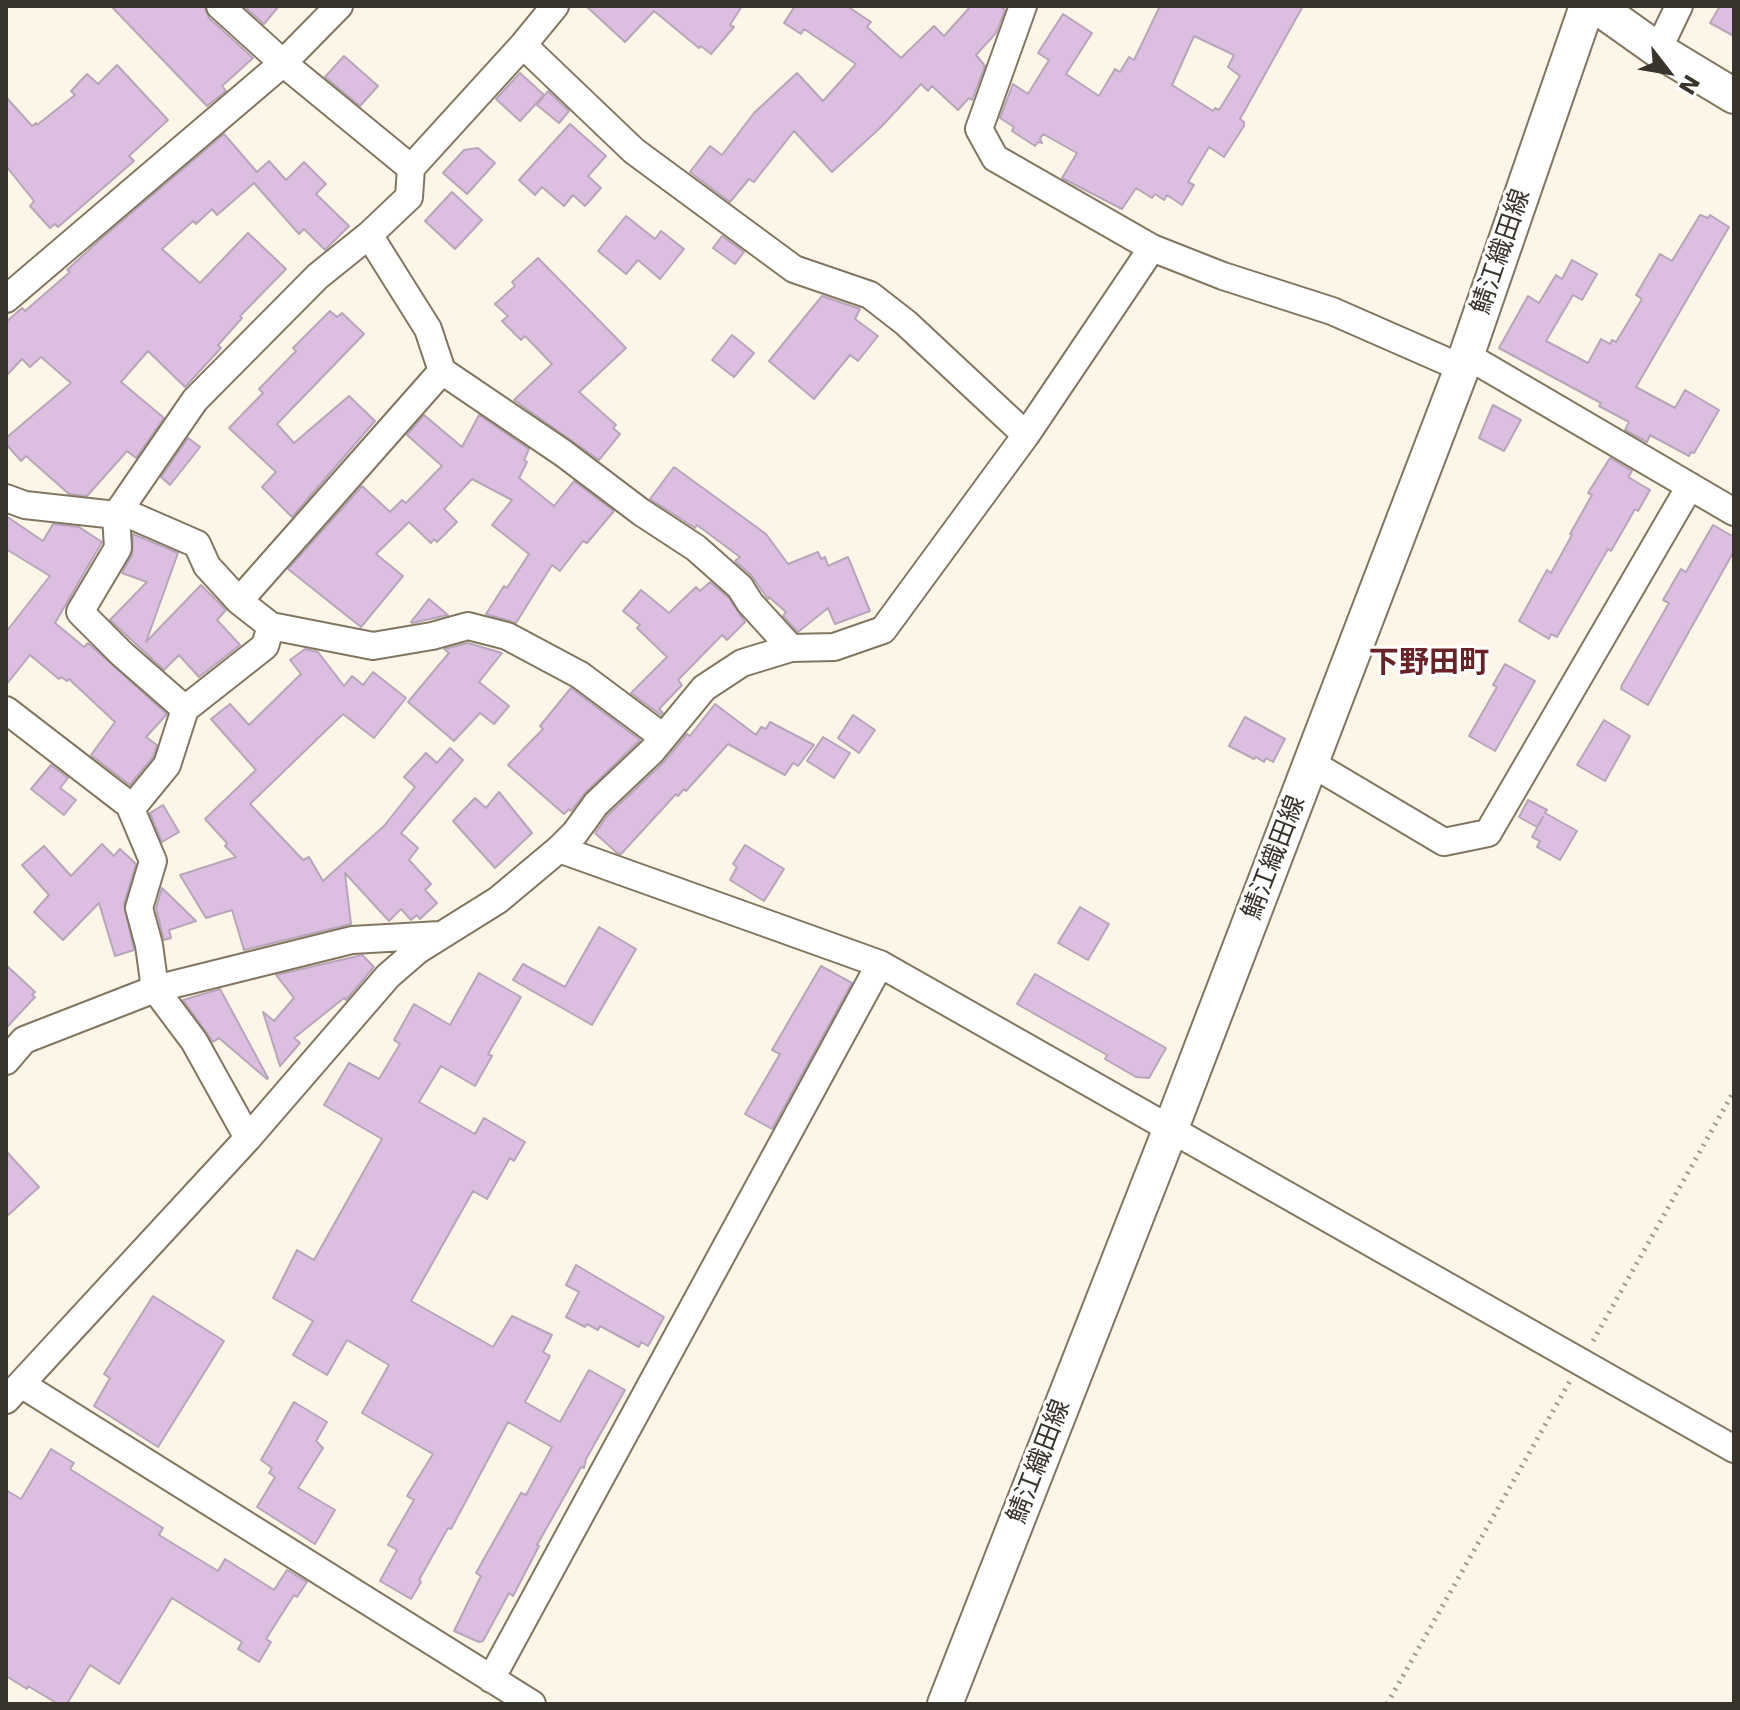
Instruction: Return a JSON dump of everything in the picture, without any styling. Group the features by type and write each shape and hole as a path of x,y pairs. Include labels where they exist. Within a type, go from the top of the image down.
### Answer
{"main road":[{"name":"鯖江織田線","path":"945,1704 1171,1128 1462,368 1587,6"},
{"path":"1596,6 1658,50 1734,96"}],"street":[{"path":"220,6 283,63 411,168"},
{"path":"6,299 283,63 339,6"},
{"path":"185,709 80,612 118,548 118,512 195,400 318,276 369,235 409,197 411,168 555,6"},
{"path":"1023,6 979,129 995,158 1152,248 1223,276 1332,311 1462,368 1471,358 1734,512"},
{"path":"1658,50 1679,6"},
{"path":"523,45 634,151 794,269 870,295 906,323 1026,435"},
{"path":"369,235 428,329 442,371 696,548 740,587 750,603 791,648"},
{"path":"532,1704 14,1392 248,1138 388,976 418,950 498,900 559,849 596,804 663,737 704,688 742,663 791,648 834,647 883,630 1026,435 1152,248"},
{"path":"239,601 442,371"},
{"path":"1311,763 1444,842 1488,833 1690,486"},
{"path":"6,498 25,505 118,512 197,544 207,566 239,601 271,626 373,646 468,626 507,636 580,675 663,737"},
{"path":"132,807 167,765 185,709 265,646 271,626"},
{"path":"6,710 132,807 153,861 139,908 149,945 155,989 194,1041 248,1138"},
{"path":"559,849 880,964 1734,1449"},
{"path":"6,1061 24,1040 155,989 352,940 443,935"},
{"path":"491,1679 880,964"}],"path":[{"path":"1387,1704 1734,1091"}],"building":[{"path":"111,6 204,6 209,18 253,58 222,86 226,91 207,106"},
{"path":"244,6 279,6 264,24"},
{"path":"586,6 742,6 730,25 734,27 711,54 701,46 699,48 654,11 625,42"},
{"path":"795,6 847,6 871,22 867,27 901,58 934,26 944,36 971,6 1001,6 1005,10 996,33 976,55 985,66 972,100 969,98 958,110 932,86 928,91 921,84 881,127 832,172 794,131 754,182 749,179 730,202 690,172 710,146 722,155 754,113 797,73 823,101 856,64 804,29 801,34 784,23"},
{"path":"1160,6 1303,6 1240,119 1244,126 1224,157 1209,147 1188,182 1194,185 1182,205 1167,195 1164,200 1155,194 1152,198 1136,188 1122,209 1062,178 1077,153 1043,134 1040,139 1042,143 1038,142 1035,146 1012,131 1014,127 1000,118 1013,84 1028,94 1049,60 1038,53 1063,14 1092,33 1066,74 1099,96 1115,69 1120,72 1129,57 1134,60","holes":["1194,36 1234,55 1228,67 1240,76 1219,110 1215,108 1213,111 1172,85"]},
{"path":"1720,6 1734,6 1734,36 1710,23"},
{"path":"344,56 378,86 360,106 325,77"},
{"path":"117,65 168,120 129,156 134,161 58,227 55,224 50,228 30,206 34,201 6,166 6,97 32,126 37,125 75,95 71,91 87,74 98,84"},
{"path":"520,73 544,95 520,121 496,99"},
{"path":"548,91 569,111 559,123 537,105"},
{"path":"570,124 606,156 588,176 601,188 585,206 573,195 564,206 542,187 535,195 519,180"},
{"path":"224,134 257,172 269,161 286,180 304,162 326,184 316,194 349,226 325,250 304,229 299,234 254,183 217,215 212,209 196,224 193,221 162,249 200,283 248,233 286,269 240,316 242,318 218,345 221,348 185,387 148,351 121,382 164,418 136,458 127,451 87,496 69,494 26,456 21,461 6,444 6,438 71,383 41,357 30,367 22,359 6,376 6,322 22,308 25,311 70,272 67,270 102,238"},
{"path":"478,148 495,163 467,194 443,173 464,150"},
{"path":"452,192 482,220 455,249 425,221"},
{"path":"1700,215 1708,218 1710,215 1729,227 1636,387 1675,408 1685,390 1719,410 1694,453 1691,452 1689,456 1650,435 1647,442 1625,430 1629,422 1599,406 1601,403 1499,348 1528,296 1539,303 1556,275 1562,279 1572,260 1597,274 1582,300 1573,295 1546,341 1588,363 1601,339 1610,344 1612,340 1616,342 1642,299 1636,295 1660,254 1672,261"},
{"path":"626,216 655,239 661,231 684,249 660,279 638,260 626,274 598,251"},
{"path":"722,236 744,252 735,264 713,248"},
{"path":"538,258 626,348 579,392 616,425 613,428 620,434 599,460 514,400 552,364 525,336 521,340 502,321 508,316 495,304 515,286 512,282"},
{"path":"822,296 860,309 855,319 878,336 858,361 850,355 814,399 769,361"},
{"path":"330,311 337,317 342,313 364,334 277,424 294,443 349,396 375,421 292,517 262,487 276,472 229,428 263,393 259,389 296,351 293,348"},
{"path":"732,335 754,353 734,377 712,360"},
{"path":"1493,405 1521,420 1504,451 1479,438"},
{"path":"424,415 462,447 479,415 529,449 519,478 554,506 574,481 614,511 587,543 583,541 560,571 552,565 516,623 486,614 529,554 492,525 512,500 472,479 444,509 457,522 437,542 434,539 431,543 409,522 376,554 403,576 361,627 288,569 362,486 390,512 402,500 406,503 442,466 407,435"},
{"path":"188,438 200,447 170,485 161,477"},
{"path":"1610,458 1632,471 1628,477 1650,490 1638,511 1635,509 1611,551 1608,549 1557,637 1551,634 1549,639 1519,621 1547,570 1551,573 1592,495 1588,493"},
{"path":"674,467 766,534 788,564 818,552 821,559 825,557 828,566 848,557 870,611 835,624 828,608 798,632 783,616 786,612 768,599 751,575 735,561 740,557 697,525 695,528 650,499"},
{"path":"6,516 43,541 53,524 79,527 102,542 55,623 84,647 88,643 167,714 146,737 157,745 153,757 130,785 91,755 115,722 69,679 59,679 30,655 6,685 6,632 50,576 6,549"},
{"path":"1713,525 1734,537 1734,551 1648,705 1621,689 1622,685 1669,603 1663,600 1681,569 1686,572"},
{"path":"133,534 178,553 146,642 201,585 226,610 217,620 240,645 199,677 179,655 164,670 110,620 147,582 122,573 132,555"},
{"path":"710,582 728,597 745,622 727,640 722,635 678,680 682,685 659,709 663,713 661,715 631,693 667,657 637,628 640,625 623,611 641,590 669,613 696,587 700,591"},
{"path":"429,599 448,615 412,623 411,622"},
{"path":"468,643 502,653 479,682 509,706 494,724 480,713 454,741 408,702 449,653 444,649"},
{"path":"305,649 318,652 344,686 352,676 363,685 373,672 406,698 374,738 343,714 250,804 303,860 309,857 323,881 384,826 415,787 404,777 426,753 437,763 450,748 463,760 401,833 418,848 409,860 431,884 425,890 437,903 420,919 417,915 411,920 401,909 389,921 345,873 351,924 244,950 232,910 206,918 180,875 236,857 205,819 256,770 211,719 230,704 249,725 301,674 290,660"},
{"path":"1505,664 1535,681 1495,751 1469,736 1497,687 1493,685"},
{"path":"571,688 640,740 585,793 571,811 569,809 564,814 508,765 543,729 540,726"},
{"path":"715,704 756,735 761,727 766,729 770,722 814,745 798,766 793,763 785,775 728,744 686,791 684,789 678,796 676,794 621,854 617,853 595,833 608,815 663,763 687,734 690,736"},
{"path":"853,715 875,730 859,753 838,738"},
{"path":"1245,717 1285,739 1273,762 1266,758 1264,762 1256,757 1254,759 1229,746"},
{"path":"1604,720 1630,736 1605,781 1577,765"},
{"path":"823,737 850,753 834,778 807,761"},
{"path":"51,765 68,778 60,788 76,800 64,815 31,789"},
{"path":"499,792 532,833 495,868 453,821 475,798 486,808"},
{"path":"1528,800 1577,831 1560,860 1537,847 1540,841 1532,837 1543,817 1537,827 1519,817"},
{"path":"163,805 179,832 162,842 150,813"},
{"path":"102,844 114,856 120,849 136,864 124,904 134,950 115,956 99,903 63,940 34,912 49,895 22,865 44,846 71,876"},
{"path":"745,845 784,869 764,901 730,880 737,867 733,864"},
{"path":"162,888 196,921 169,930 171,938 164,940 156,908"},
{"path":"1080,907 1109,924 1088,960 1058,943"},
{"path":"599,927 636,949 592,1025 513,980 523,964 565,987"},
{"path":"362,955 374,967 346,1000 344,998 294,1038 300,1043 280,1066 263,1012 274,1021 294,998 276,975"},
{"path":"6,965 35,992 32,995 35,997 6,1028"},
{"path":"821,966 852,983 772,1129 745,1114 780,1054 772,1050"},
{"path":"479,973 521,997 488,1054 492,1056 475,1086 441,1066 419,1102 475,1134 484,1118 525,1142 514,1161 510,1158 487,1199 473,1191 411,1301 493,1347 512,1316 552,1335 543,1352 550,1356 525,1402 560,1422 589,1370 625,1390 586,1459 584,1468 581,1467 537,1545 513,1596 509,1593 483,1641 479,1642 454,1631 481,1576 476,1573 521,1493 526,1495 552,1447 508,1422 411,1599 380,1581 397,1550 388,1545 414,1500 407,1496 433,1454 362,1413 389,1365 347,1340 327,1375 293,1355 313,1321 273,1298 297,1250 314,1260 382,1139 324,1105 349,1063 379,1079 400,1044 394,1040 414,1004 450,1025"},
{"path":"1035,974 1166,1048 1149,1078 1136,1077 1105,1059 1107,1055 1017,1004"},
{"path":"220,989 267,1079 219,1038 213,1042 183,1000"},
{"path":"6,1151 39,1187 6,1217"},
{"path":"576,1265 664,1317 648,1346 641,1342 639,1347 600,1326 598,1330 587,1324 585,1327 566,1317 579,1292 566,1285"},
{"path":"153,1296 224,1341 158,1447 94,1406 110,1378 104,1374"},
{"path":"294,1402 327,1422 316,1441 323,1448 298,1488 335,1510 315,1544 257,1507 275,1477 269,1473 272,1468 261,1460"},
{"path":"51,1449 74,1463 70,1469 163,1528 159,1535 218,1571 225,1559 274,1590 287,1570 307,1582 297,1597 294,1595 266,1639 271,1642 259,1662 238,1649 242,1642 172,1598 119,1684 90,1665 67,1704 58,1704 6,1676 6,1490 21,1499"}],"district":[{"name":"下野田町","path":"1429,664"}]}
